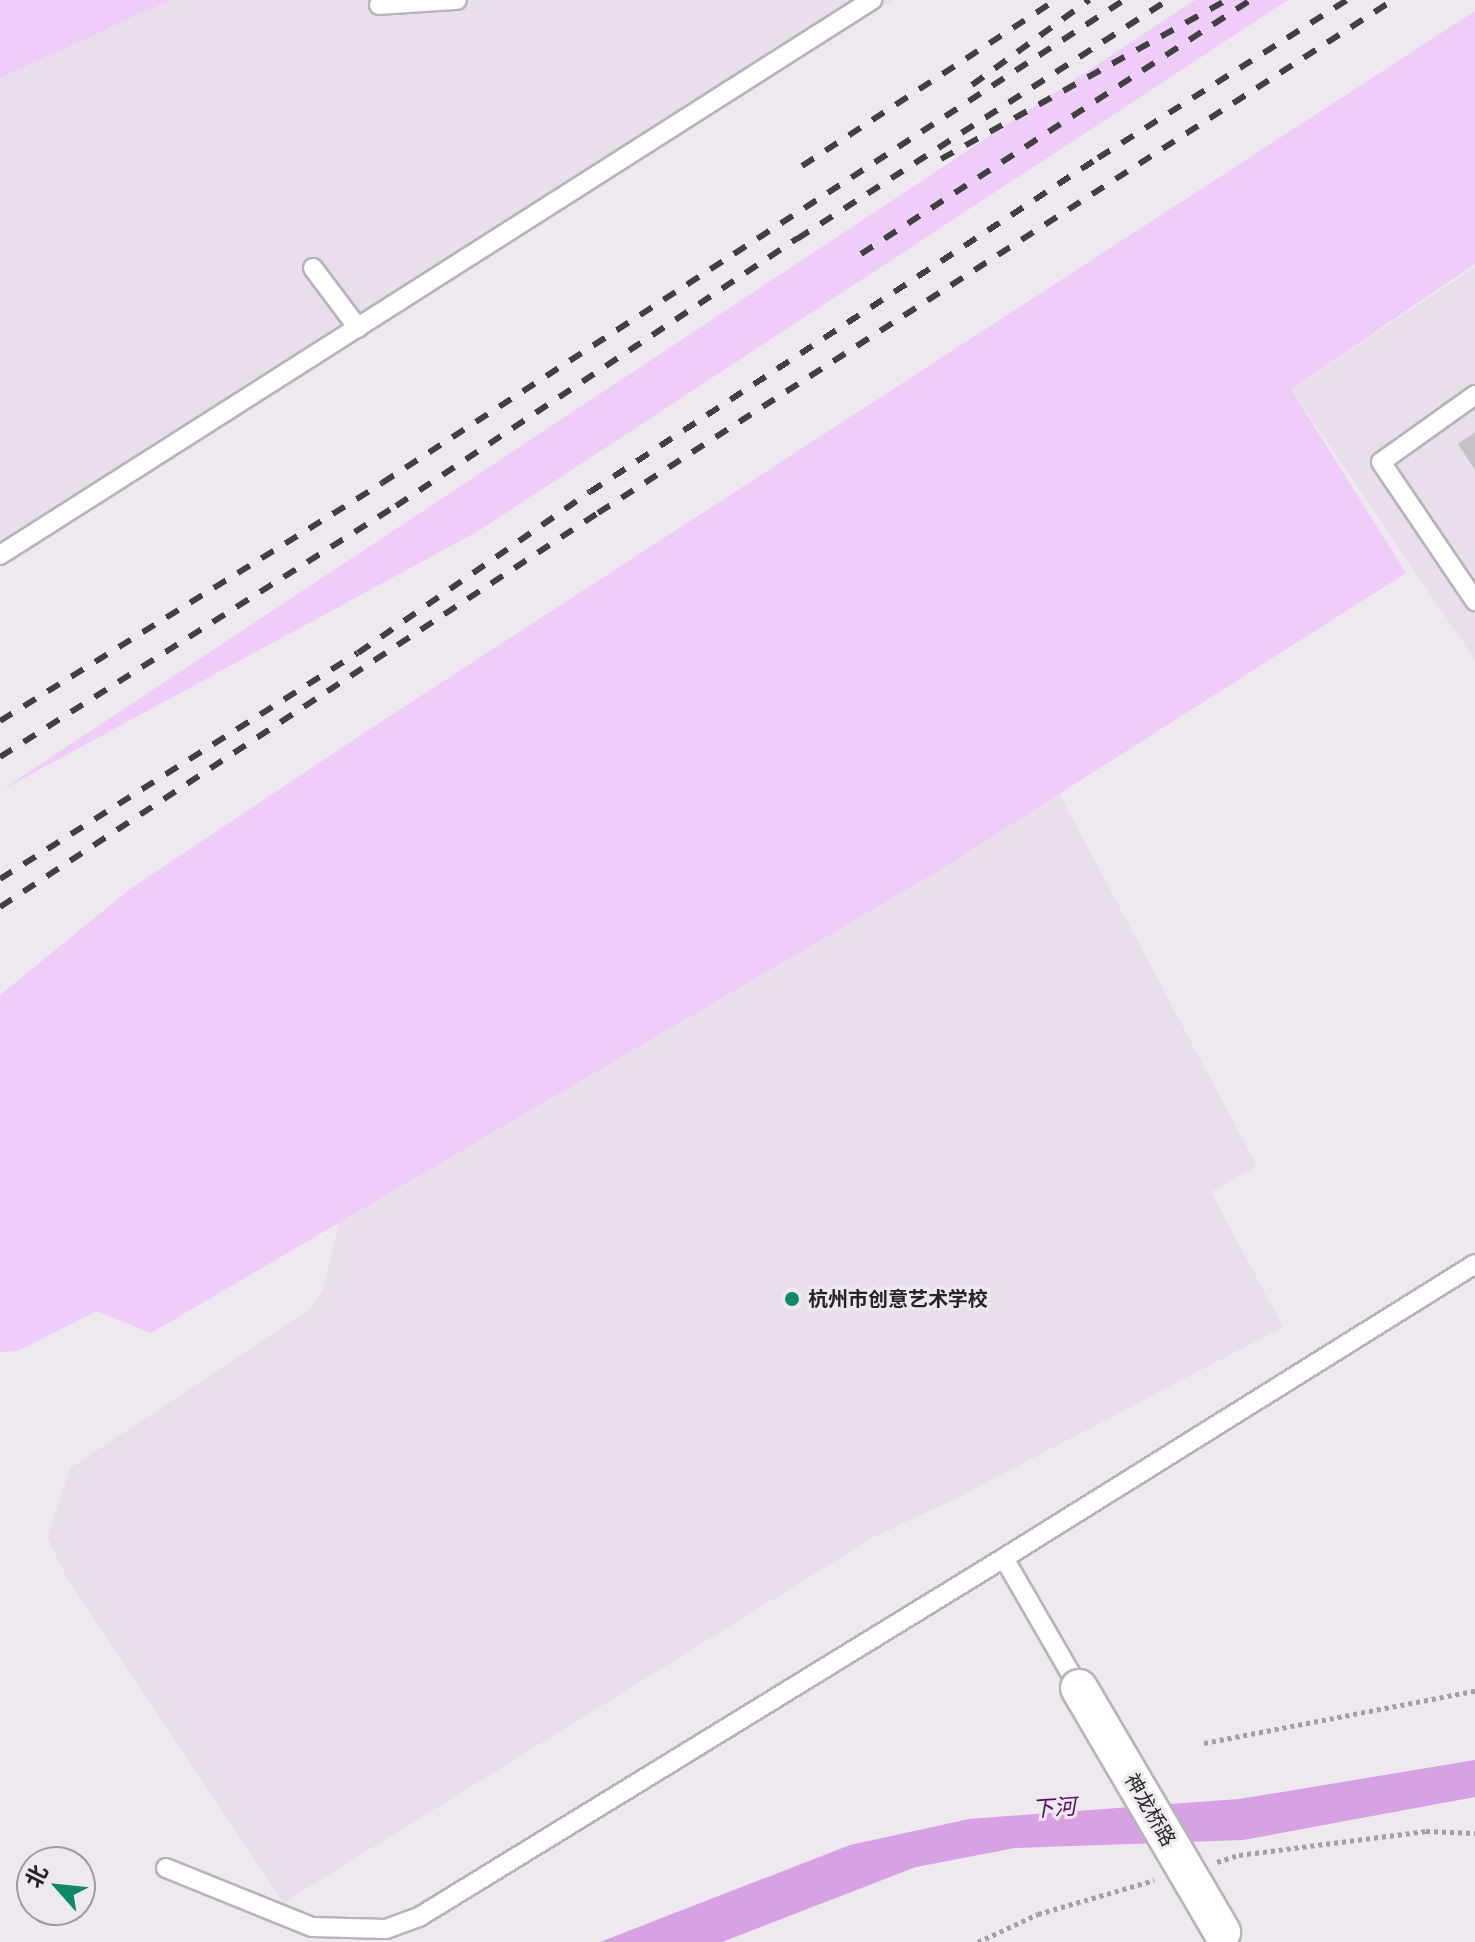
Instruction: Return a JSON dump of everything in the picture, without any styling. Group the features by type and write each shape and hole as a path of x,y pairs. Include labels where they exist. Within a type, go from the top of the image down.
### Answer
{"street":[{"name":"神龙桥路","path":"1079,1688 1222,1932"}],"lane":[{"path":"379,5 457,0"},
{"path":"0,555 872,0"},
{"path":"313,268 358,328"},
{"path":"1475,395 1381,462 1475,601"},
{"path":"166,1868 312,1927 386,1929 419,1917 1475,1264"},
{"path":"1004,1558 1079,1688"}],"path":[{"path":"1204,1743 1475,1691"}],"shaded area":[{"path":"0,0 894,0 617,160 0,543"},
{"path":"0,0 170,0 0,78"},
{"path":"1195,0 1288,0 480,530 0,791"},
{"path":"1475,11 1475,264 1291,389 1406,573 935,873 151,1333 97,1311 18,1351 0,1352 0,995 130,889 370,729"},
{"path":"1475,267 1475,660 1291,389"},
{"name":"杭州市创意艺术学校","path":"1000,682 1257,1166 1211,1192 1283,1327 955,1499 874,1537 283,1903 68,1580 47,1537 70,1468 311,1308 323,1290 365,1110"},
{"path":"1475,1760 1475,1797 1243,1840 1015,1848 916,1867 722,1942 600,1942 850,1845 969,1819 1239,1799"}],"building":[{"path":"1475,432 1475,470 1458,444"}],"railway":[{"path":"802,166 1056,0"},
{"path":"972,85 1089,0"},
{"path":"0,721 382,483 1124,0"},
{"path":"0,757 396,506 797,239 1168,0"},
{"path":"941,159 1227,0"},
{"path":"861,254 1251,0"},
{"path":"0,879 358,653 590,492 1098,158 1347,0"},
{"path":"0,907 598,513 1393,0"}],"place":[{"name":"杭州市创意艺术学校","path":"792,1299"}],"water label":[{"name":"下河","path":"1054,1808"}]}
